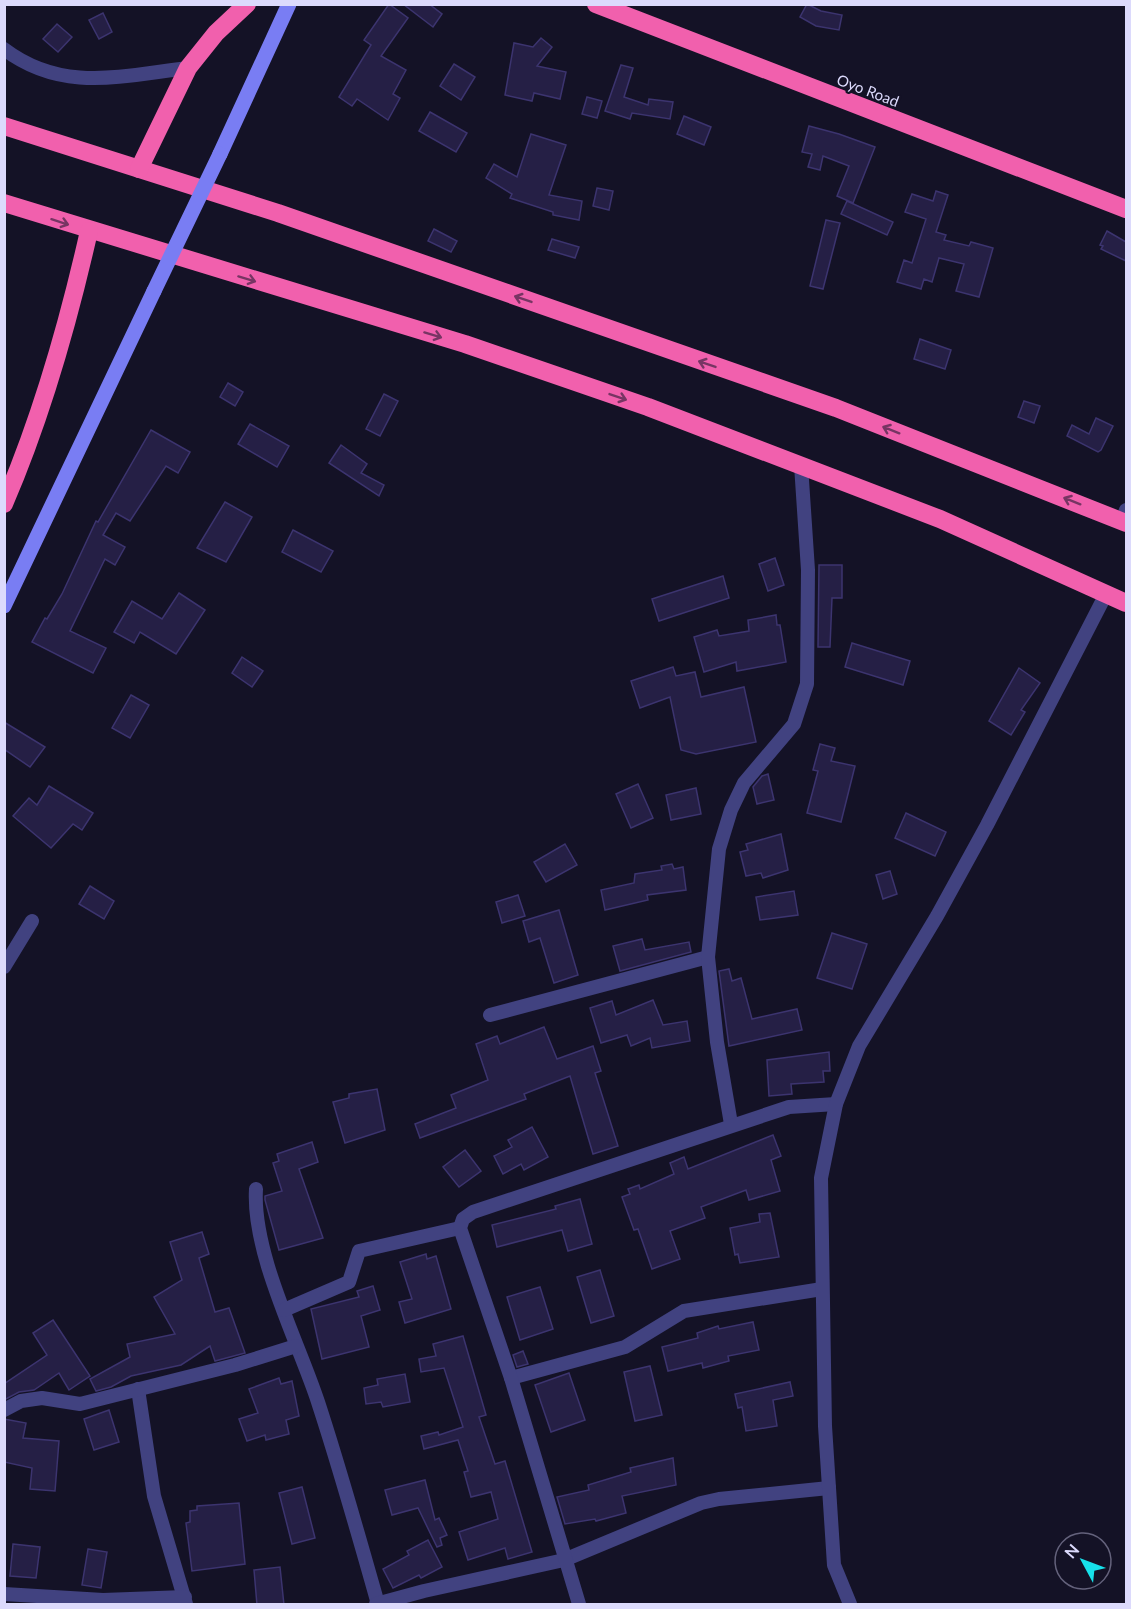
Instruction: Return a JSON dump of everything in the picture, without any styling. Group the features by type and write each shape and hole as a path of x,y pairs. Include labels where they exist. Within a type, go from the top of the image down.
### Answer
{"highway":[{"path":"139,169 188,68 216,33 247,4"},
{"name":"Oyo Road","path":"596,4 1126,209"},
{"path":"4,126 278,213 836,408 1125,518"},
{"path":"4,203 89,231 465,344 648,407 940,519 1126,603"},
{"path":"4,504 28,448 54,369 89,231"}],"main road":[{"path":"4,606 220,154 289,4"}],"street":[{"path":"4,49 21,61 49,74 71,77 110,78 188,68"},
{"path":"731,1124 717,1042 708,957 719,849 731,810 744,783 794,724 807,684 808,570 801,465"},
{"path":"850,1605 834,1565 822,1289 820,1178 836,1104 859,1047 982,835 1106,594"},
{"path":"4,967 32,921"},
{"path":"490,1015 708,957"},
{"path":"579,1605 511,1378 460,1228 463,1219 473,1212 731,1124 789,1107 836,1104"},
{"path":"256,1189 257,1223 296,1346 318,1401 377,1604 424,1591 564,1560 701,1503 829,1488"},
{"path":"284,1310 349,1282 359,1251 460,1228"},
{"path":"511,1378 625,1347 684,1311 822,1289"},
{"path":"4,1410 21,1401 42,1398 80,1404 235,1365 296,1346"},
{"path":"4,1594 103,1600 186,1601 154,1496 138,1389"}],"building":[{"path":"389,4 408,18 381,56 406,70 393,94 400,98 388,120 357,99 352,106 339,97 371,45 364,40"},
{"path":"403,4 429,4 442,14 433,27"},
{"path":"807,4 821,11 842,15 839,30 816,26 800,17"},
{"path":"103,13 112,32 99,39 89,20"},
{"path":"57,24 72,37 58,52 43,39"},
{"path":"541,38 552,47 537,66 566,72 560,99 534,93 532,101 505,95 514,43 533,47"},
{"path":"454,64 475,77 461,100 440,86"},
{"path":"621,65 633,68 624,97 648,105 649,99 673,102 670,119 632,113 630,119 605,111"},
{"path":"587,97 602,101 597,118 582,114"},
{"path":"430,112 467,133 456,152 419,131"},
{"path":"684,116 711,127 704,145 677,134"},
{"path":"809,126 875,147 853,203 837,196 849,166 823,156 820,170 808,167 812,154 802,152"},
{"path":"531,134 566,145 549,195 582,201 579,220 553,215 553,212 510,198 512,194 486,178 494,164 517,177"},
{"path":"597,188 613,191 609,210 593,206"},
{"path":"936,191 948,195 936,232 946,235 944,240 969,246 971,242 993,248 979,297 956,291 964,264 939,258 932,282 924,279 921,289 897,282 904,260 912,263 926,219 905,212 912,194 933,201"},
{"path":"847,201 893,222 887,235 841,214"},
{"path":"826,220 840,223 823,289 810,286"},
{"path":"434,229 457,241 451,252 428,241"},
{"path":"1107,231 1126,242 1126,261 1101,249 1103,246 1100,245"},
{"path":"552,239 579,247 575,258 548,250"},
{"path":"920,339 951,350 945,369 914,359"},
{"path":"228,383 243,392 235,406 220,397"},
{"path":"384,394 398,401 380,436 366,429"},
{"path":"1024,401 1040,406 1034,423 1018,417"},
{"path":"1096,418 1113,426 1098,452 1067,436 1072,425 1089,434"},
{"path":"250,424 289,446 277,467 238,444"},
{"path":"151,430 190,452 178,473 166,466 130,521 116,513 103,535 125,547 115,565 105,559 70,631 106,648 93,673 32,642 62,594 96,521 98,522"},
{"path":"341,445 367,464 361,473 384,485 379,496 329,463"},
{"path":"225,502 252,517 226,562 197,548"},
{"path":"293,530 333,551 321,572 282,552"},
{"path":"775,558 784,585 768,591 759,564"},
{"path":"819,565 842,565 842,598 832,598 830,647 818,647"},
{"path":"723,576 729,598 659,621 652,599"},
{"path":"179,593 205,610 176,654 140,632 134,643 114,632 132,601 162,619"},
{"path":"776,615 777,625 780,625 786,662 737,671 736,662 704,672 694,637 717,630 719,636 749,631 748,620"},
{"path":"852,643 910,661 903,685 845,667"},
{"path":"242,657 263,671 252,687 232,673"},
{"path":"673,667 676,676 695,672 701,697 744,687 756,742 696,754 681,750 670,697 640,708 631,681"},
{"path":"1019,668 1040,683 1021,710 1025,712 1011,735 989,721"},
{"path":"131,695 149,705 130,738 112,728"},
{"path":"4,722 45,747 30,767 4,749"},
{"path":"820,744 835,748 831,761 855,766 841,822 807,813 818,771 813,770"},
{"path":"768,774 774,800 757,804 753,787 762,776"},
{"path":"638,784 653,818 631,828 616,794"},
{"path":"49,786 93,813 82,830 73,824 51,848 13,816 29,798 37,805"},
{"path":"696,788 701,814 671,820 666,795"},
{"path":"906,813 946,832 935,856 895,838"},
{"path":"781,834 788,870 763,878 761,873 746,876 740,852 748,850 746,844"},
{"path":"565,844 577,865 546,882 534,862"},
{"path":"672,864 674,869 683,867 686,890 647,895 648,900 605,910 601,890 634,883 635,874 662,870 661,866"},
{"path":"890,871 897,894 883,899 876,875"},
{"path":"90,886 114,901 104,919 79,904"},
{"path":"794,891 798,915 760,920 756,897"},
{"path":"518,895 525,916 502,923 496,902"},
{"path":"559,910 578,975 554,983 540,938 529,942 523,921"},
{"path":"832,933 867,944 852,989 817,978"},
{"path":"642,939 645,950 689,942 691,952 620,971 613,946"},
{"path":"729,969 732,981 741,978 752,1019 797,1009 802,1030 729,1046 719,971"},
{"path":"653,1000 663,1025 687,1021 690,1041 652,1048 650,1038 631,1046 627,1035 601,1043 590,1008 612,1001 616,1015"},
{"path":"544,1027 557,1059 593,1046 601,1071 595,1073 618,1146 593,1154 570,1076 524,1094 526,1099 420,1138 415,1124 456,1108 451,1095 488,1080 476,1044 497,1036 500,1044"},
{"path":"829,1052 830,1071 823,1071 824,1082 791,1084 792,1094 769,1096 767,1060"},
{"path":"377,1089 385,1130 345,1143 333,1102 349,1098 349,1094"},
{"path":"532,1127 548,1157 524,1170 521,1164 503,1174 494,1156 512,1147 508,1140"},
{"path":"773,1135 781,1156 771,1160 780,1191 749,1200 746,1190 701,1207 705,1218 670,1231 680,1259 652,1269 638,1229 634,1230 622,1197 630,1194 628,1189 639,1185 640,1189 674,1174 670,1163 684,1157 688,1169"},
{"path":"312,1142 318,1162 299,1169 323,1238 279,1250 265,1200 265,1196 282,1191 273,1163 279,1161 277,1154"},
{"path":"465,1150 481,1171 459,1187 443,1167"},
{"path":"580,1199 592,1244 568,1251 562,1230 497,1247 492,1225 556,1209 555,1206"},
{"path":"770,1213 779,1257 740,1263 738,1254 735,1255 730,1228 760,1222 759,1214"},
{"path":"202,1232 209,1254 199,1258 215,1312 229,1308 245,1353 215,1361 210,1346 181,1365 131,1376 111,1387 96,1391 90,1379 130,1357 127,1344 175,1334 154,1297 182,1280 170,1242"},
{"path":"426,1254 427,1259 436,1256 451,1309 405,1323 399,1302 412,1299 400,1262"},
{"path":"600,1270 614,1316 591,1323 577,1277"},
{"path":"373,1286 380,1310 361,1316 369,1347 322,1359 311,1309 359,1297 357,1291"},
{"path":"540,1287 553,1329 520,1340 507,1297"},
{"path":"53,1320 90,1376 69,1390 59,1373 34,1390 19,1392 4,1400 4,1384 47,1355 33,1333"},
{"path":"753,1322 759,1350 728,1356 729,1361 703,1368 702,1363 668,1371 662,1347 698,1338 697,1333 718,1326 719,1329"},
{"path":"463,1336 486,1415 479,1417 495,1464 505,1461 532,1552 508,1559 505,1548 468,1560 459,1532 498,1519 491,1492 471,1497 464,1472 468,1471 458,1440 424,1449 421,1436 438,1432 439,1435 463,1427 444,1368 421,1372 419,1359 436,1356 433,1344"},
{"path":"523,1351 528,1364 517,1367 513,1355"},
{"path":"650,1366 662,1415 635,1421 624,1372"},
{"path":"569,1373 585,1420 551,1432 535,1385"},
{"path":"405,1374 410,1402 383,1407 381,1402 366,1404 364,1388 378,1385 377,1379"},
{"path":"279,1378 281,1384 292,1381 299,1416 286,1420 289,1434 266,1440 265,1435 247,1441 239,1419 258,1413 249,1389"},
{"path":"790,1382 793,1396 773,1400 777,1426 746,1431 742,1407 738,1408 735,1394"},
{"path":"109,1410 119,1442 94,1450 84,1419"},
{"path":"4,1419 26,1423 23,1438 59,1441 55,1491 30,1489 32,1468 4,1462"},
{"path":"673,1458 676,1485 622,1496 626,1513 596,1521 595,1519 565,1524 557,1497 589,1490 588,1485 631,1472 630,1468"},
{"path":"425,1480 435,1520 439,1518 447,1535 440,1538 442,1545 437,1547 418,1508 392,1515 385,1490"},
{"path":"302,1487 315,1538 292,1544 279,1493"},
{"path":"239,1503 245,1564 192,1571 186,1523 190,1522 190,1511 197,1510 197,1506"},
{"path":"428,1540 442,1567 421,1578 419,1575 393,1588 383,1569 409,1555 407,1551"},
{"path":"13,1544 40,1547 36,1578 10,1576"},
{"path":"88,1549 107,1552 101,1588 82,1585"},
{"path":"280,1567 284,1605 257,1605 254,1570"}]}
